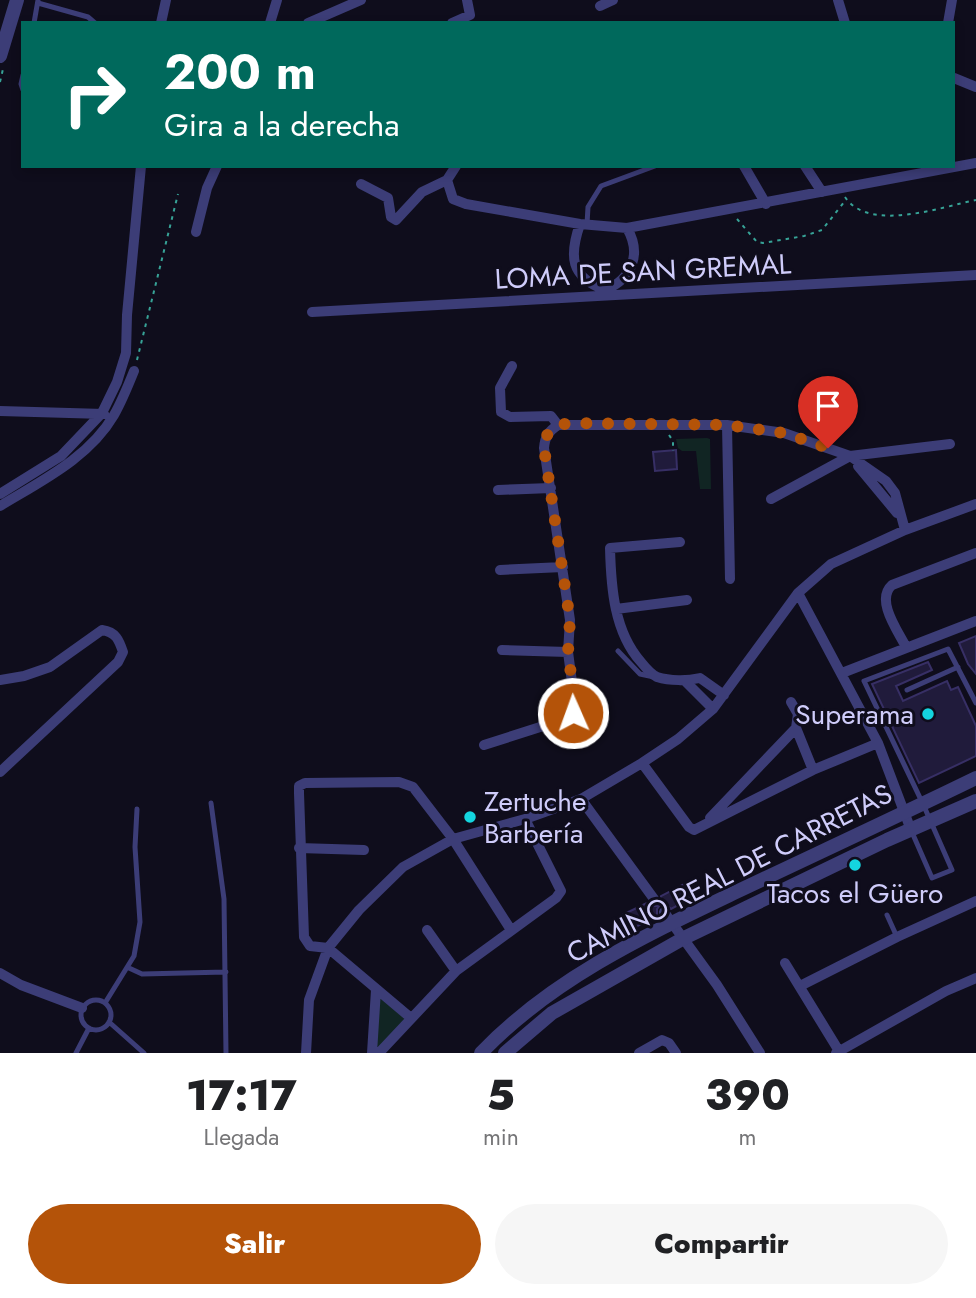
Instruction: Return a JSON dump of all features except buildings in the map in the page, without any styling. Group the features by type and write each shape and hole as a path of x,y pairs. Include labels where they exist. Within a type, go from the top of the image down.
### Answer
{"street":[{"path":"161,21 166,0"},
{"path":"271,21 277,0"},
{"path":"325,19 341,5 360,0"},
{"path":"456,21 470,15 467,0"},
{"path":"600,6 613,0"},
{"path":"838,0 844,21"},
{"path":"948,21 952,0"},
{"path":"0,56 16,2"},
{"path":"955,78 976,87"},
{"path":"955,165 976,163"},
{"path":"0,494 61,457 108,415 126,353 141,168"},
{"path":"196,232 200,209 216,168"},
{"path":"361,184 388,198 391,217 396,220 422,192 447,180 455,168"},
{"path":"745,168 766,204"},
{"path":"807,168 822,192"},
{"path":"447,180 453,199 466,204 584,225 627,228 766,204 932,168"},
{"path":"584,225 575,238 574,263 586,279 604,293 627,276 633,265 633,238 627,228"},
{"name":"LOMA DE SAN GREMAL","path":"312,312 604,293 976,275"},
{"path":"126,353 134,371"},
{"path":"512,366 500,388 501,412 510,417 551,416 558,425"},
{"path":"121,368 134,371"},
{"path":"0,506 82,452 134,371"},
{"path":"0,411 108,415"},
{"path":"484,745 559,721 573,713 574,697 568,652 570,620 545,441 549,431 558,425 727,425 784,433 850,456 904,524"},
{"path":"727,425 730,579"},
{"path":"771,499 850,456 950,444"},
{"path":"498,490 551,488"},
{"path":"306,1053 309,1000 328,948 359,910 403,867 453,839 525,819 581,799 642,764 678,739 713,709 798,593 831,564 904,524 976,504"},
{"path":"680,542 610,548 616,609 625,641 657,677 685,681 704,679 724,695"},
{"path":"906,647 886,604 884,596 888,589 892,585 976,553"},
{"path":"500,569 563,567"},
{"path":"798,593 878,743 911,830"},
{"path":"616,609 687,600"},
{"path":"842,673 976,621"},
{"path":"0,680 24,676 50,667 102,630 111,631 119,639 123,652 118,662 0,772"},
{"path":"502,650 568,652"},
{"path":"685,681 713,709"},
{"path":"790,702 798,714 796,728 813,770"},
{"path":"704,825 796,728"},
{"path":"642,764 689,827 696,830 813,770 878,743"},
{"name":"CAMINO REAL DE CARRETAS","path":"481,1053 517,1018 582,972 668,918 976,778"},
{"path":"411,1018 328,948 310,946 304,937 299,786 305,783 406,783 413,787 453,839 511,930"},
{"path":"581,799 654,899"},
{"name":"CAMINO REAL DE CARRETAS","path":"505,1053 552,1013 684,939 976,801"},
{"path":"379,1053 456,971 556,898 561,891 525,819"},
{"path":"299,848 364,850"},
{"path":"800,986 933,918 976,901"},
{"path":"668,918 760,1053"},
{"path":"427,930 456,971"},
{"path":"785,963 837,1052 946,991 976,978"},
{"path":"0,973 21,985 82,1008"},
{"path":"372,1053 376,990"},
{"path":"639,1053 662,1040 669,1043 676,1053"}],"lane":[{"path":"34,21 38,2 88,17 93,21"},
{"path":"584,225 588,206 601,186 650,168"},
{"path":"911,830 932,878 952,870 864,681 948,649 976,703"},
{"path":"618,651 640,674 657,677"},
{"path":"907,690 958,667"},
{"path":"211,803 224,899 226,1053"},
{"path":"105,1003 129,968 140,922 135,847 137,809"},
{"path":"887,915 897,937"},
{"path":"129,968 142,974 226,972"},
{"path":"94,1000 105,1003 111,1013 109,1022 102,1028 89,1028 81,1017 82,1008 94,1000"},
{"path":"109,1022 144,1053"},
{"path":"76,1053 89,1028"}],"path":[{"path":"841,189 846,200 872,214 890,217 976,200"},
{"path":"134,371 178,194"},
{"path":"730,210 757,242 763,243 822,230 846,200"},
{"path":"669,436 673,441 673,451"}],"green space":[{"path":"676,439 710,439 711,489 700,489 696,451 682,451 678,448"},
{"path":"376,990 411,1018 379,1053 374,1033"}],"place":[{"name":"Superama","path":"928,714"},
{"name":"Zertuche Barbería","path":"470,817"},
{"name":"Tacos el Güero","path":"855,865"}],"route":[{"path":"573,713 574,697 568,652 570,620 544,448 549,431 558,425 570,423 727,425 784,433 828,448"}]}
